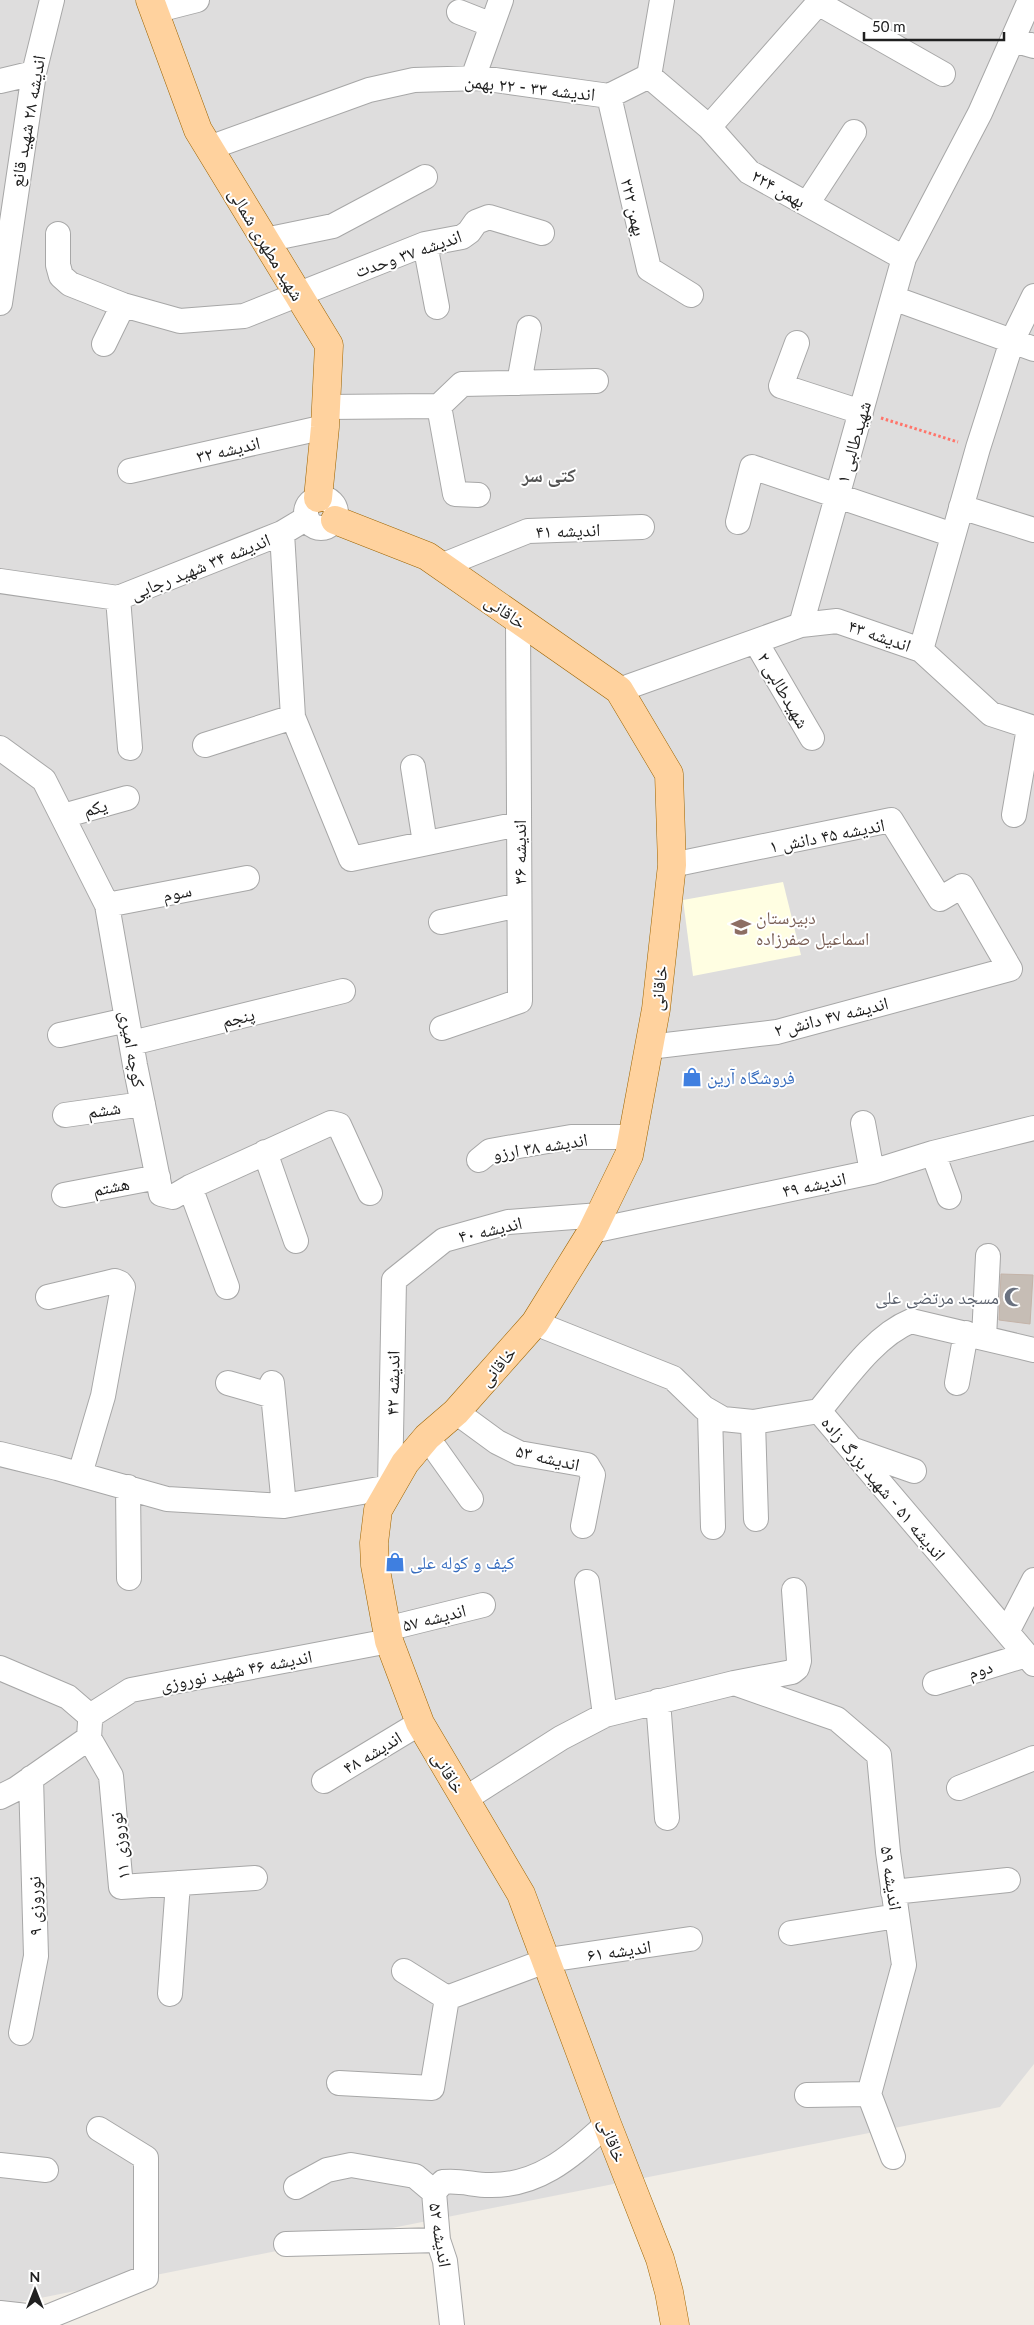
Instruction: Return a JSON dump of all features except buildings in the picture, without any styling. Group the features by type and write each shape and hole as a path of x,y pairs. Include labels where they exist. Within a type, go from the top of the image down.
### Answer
{"main road":[{"name":"شهید مطهری شمالی","path":"152,6 198,130 329,345 326,417 313,508"},
{"name":"خاقانی","path":"335,520 427,556 619,690 669,774 672,865 656,1009 629,1155 596,1223 535,1323 456,1412 427,1437 405,1463 378,1510 374,1543 375,1565 387,1635 420,1723 521,1894 548,1960 607,2124 660,2259 675,2325"}],"street":[{"name":"اندیشه ۲۸ شهید قانع","path":"0,303 1,279 34,73 52,0"},
{"path":"152,6 197,0"},
{"path":"473,78 501,0"},
{"path":"648,76 662,0"},
{"name":"شهیدطالبی ۱","path":"801,625 904,258 980,113 1023,43 1030,0"},
{"path":"709,127 819,2 943,74"},
{"path":"459,12 492,25"},
{"path":"0,81 34,73"},
{"name":"اندیشه ۳۳ - ۲۲ بهمن","path":"209,148 369,90 414,80 473,78 609,96 648,76"},
{"name":"۲۲بهمن ۴","path":"648,76 709,127 749,172 904,258"},
{"name":"۲۲بهمن ۲","path":"609,96 648,268 691,295"},
{"path":"807,204 854,132"},
{"path":"265,240 333,226 425,177"},
{"name":"اندیشه ۳۷ وحدت","path":"58,234 58,265 61,276 70,284 123,306 180,321 244,316 297,293 425,244 462,237 469,232 476,222 490,217 542,233"},
{"path":"425,244 437,307"},
{"path":"920,650 978,448 1023,345 1034,296"},
{"path":"893,298 1023,345"},
{"path":"104,344 123,306"},
{"path":"519,383 529,328"},
{"path":"797,343 781,386 861,412"},
{"path":"478,495 455,494 439,406 462,384 596,381"},
{"name":"اندیشه ۳۲","path":"130,471 326,417 439,406"},
{"path":"738,522 752,467 953,535"},
{"path":"313,508 327,499 333,504 336,512 335,520"},
{"path":"961,507 1034,530"},
{"name":"اندیشه ۳۴ شهید رجایی","path":"0,581 118,598 282,533 313,508"},
{"name":"اندیشه ۴۱","path":"441,566 528,531 642,527"},
{"path":"282,533 293,717 351,859 518,824"},
{"path":"118,598 130,748"},
{"name":"اندیشه ۳۶","path":"442,1028 520,1000 518,620"},
{"name":"اندیشه ۴۳","path":"619,690 801,625 837,621 920,650 991,714 1032,728"},
{"name":"شهیدطالبی ۲","path":"756,642 812,738"},
{"path":"205,745 293,717"},
{"path":"1014,815 1032,728"},
{"name":"کوچه امیری","path":"0,748 44,780 107,905 161,1194 166,1197 172,1197 190,1186 331,1123 339,1125 370,1193"},
{"path":"413,767 425,843"},
{"name":"یکم","path":"63,816 127,798"},
{"name":"اندیشه ۴۵ دانش ۱","path":"672,865 891,820 940,899 962,886 1010,969"},
{"name":"سوم","path":"107,905 247,878"},
{"path":"441,922 519,905"},
{"name":"اندیشه ۴۷ دانش ۲","path":"648,1047 778,1032 1010,969"},
{"name":"پنجم","path":"132,1043 343,991"},
{"path":"60,1035 127,1020"},
{"name":"ششم","path":"65,1114 143,1104"},
{"path":"863,1123 872,1172"},
{"name":"اندیشه ۴۹","path":"596,1223 872,1172 932,1153 1034,1128"},
{"name":"اندیشه ۳۸ ارزو","path":"479,1160 490,1151 571,1138 632,1137"},
{"path":"265,1152 296,1241"},
{"path":"932,1153 949,1197"},
{"name":"هشتم","path":"64,1195 158,1177"},
{"path":"190,1186 227,1287"},
{"name":"اندیشه ۴۰","path":"394,1280 444,1240 508,1222 596,1223"},
{"path":"957,1382 975,1336 988,1256"},
{"name":"اندیشه ۴۲","path":"390,1487 394,1280"},
{"path":"48,1297 115,1281 120,1282 123,1286 103,1396 80,1474"},
{"path":"819,1411 865,1356 900,1326 911,1321 1034,1350"},
{"name":"اندیشه ۵۱ - شهید بزرگ زاده","path":"535,1323 673,1378 710,1412 723,1419 753,1422 819,1411 1030,1660"},
{"path":"228,1384 272,1389 284,1506"},
{"name":"اندیشه ۵۳","path":"456,1412 497,1442 519,1453 587,1465 593,1475 582,1526"},
{"path":"710,1412 713,1527"},
{"path":"753,1422 756,1519"},
{"path":"427,1437 471,1499"},
{"path":"852,1450 914,1471"},
{"path":"0,1454 80,1474 167,1499 284,1506 390,1487"},
{"path":"128,1488 129,1578"},
{"path":"1007,1632 1034,1580"},
{"path":"587,1582 605,1715"},
{"path":"465,1799 562,1738 605,1715 734,1682 792,1672 797,1668 794,1590"},
{"name":"اندیشه ۵۷","path":"387,1635 483,1605"},
{"name":"اندیشه ۴۶ شهید نوروزی","path":"0,1797 31,1778 131,1690 387,1635"},
{"name":"دوم","path":"934,1683 1030,1660"},
{"path":"0,1668 68,1697 89,1727"},
{"name":"اندیشه ۵۹","path":"734,1682 838,1720 879,1755 893,1892 904,1965 869,2094"},
{"path":"658,1702 667,1818"},
{"name":"اندیشه ۴۸","path":"324,1781 420,1723"},
{"name":"نوروزی ۱۱","path":"89,1727 111,1776 121,1887 255,1878"},
{"path":"959,1788 1034,1758"},
{"name":"نوروزی ۹","path":"21,2032 36,1956 31,1778"},
{"path":"893,1892 1008,1880"},
{"path":"170,1994 178,1883"},
{"path":"791,1933 897,1916"},
{"name":"اندیشه ۶۱","path":"447,1998 548,1960 690,1939"},
{"path":"339,2083 432,2088 447,1998 404,1971"},
{"path":"807,2095 869,2094 893,2157"},
{"name":"اندیشه ۵۲","path":"452,2325 445,2261 438,2240 434,2192 443,2182 459,2180 488,2185 523,2182 559,2165 607,2124"},
{"path":"0,2313 45,2318 146,2277 146,2158 99,2129"},
{"path":"0,2164 46,2170"},
{"path":"296,2187 327,2170 352,2164 415,2176 434,2192"},
{"path":"286,2244 438,2240"}],"path":[{"path":"861,412 978,448"}],"shaded area":[{"path":"0,0 1034,0 1034,2064 1000,2107 0,2306"},
{"name":"دبیرستان اسماعیل صفرزاده","path":"783,882 801,955 693,976 683,900"}],"place":[{"name":"دبیرستان اسماعیل صفرزاده","path":"741,927"},
{"name":"فروشگاه آرین","path":"692,1077"},
{"name":"مسجد مرتضی علی","path":"1014,1297"},
{"name":"کیف و کوله علی","path":"395,1562"}],"district":[{"name":"کتی سر","path":"549,474"}]}
